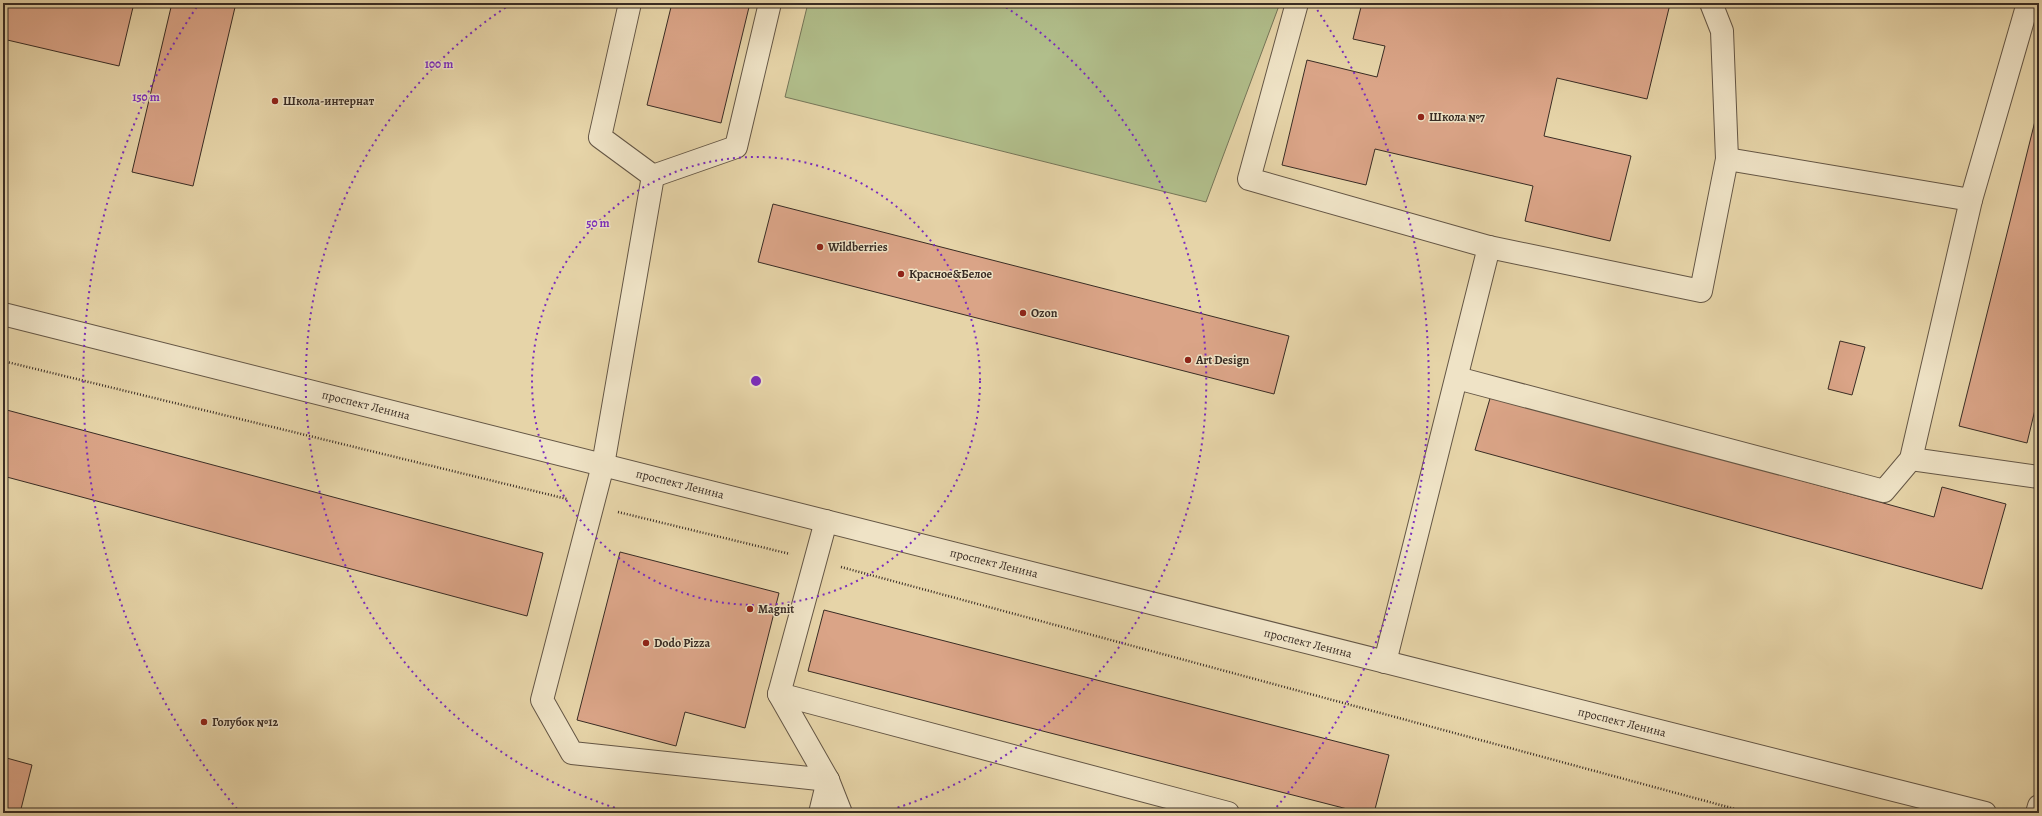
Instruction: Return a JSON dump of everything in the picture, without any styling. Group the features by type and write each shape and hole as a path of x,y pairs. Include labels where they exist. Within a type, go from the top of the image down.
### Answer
{"street":[{"path":"630,3 600,137 653,176"},
{"path":"653,176 736,147 770,3"},
{"path":"1297,3 1249,179 1489,247 1700,291 1727,159 1722,31 1711,3"},
{"path":"1458,378 1884,491 1911,459 1971,200 2028,3"},
{"path":"1727,159 1971,200"},
{"path":"653,176 603,465 542,700 572,753 828,780"},
{"path":"1385,662 1458,378 1489,247"},
{"name":"проспект Ленина","path":"3,314 1985,813"},
{"path":"1911,459 2039,477"},
{"path":"826,521 779,694 828,780 841,813"},
{"path":"779,694 1228,813"},
{"path":"820,813 828,780"},
{"path":"2037,813 2039,806"}],"path":[{"path":"3,361 815,560 1750,813"}],"green space":[{"path":"808,3 1280,3 1206,202 785,97"}],"building":[{"path":"3,3 134,3 119,66 3,39"},
{"path":"172,3 236,3 193,186 132,172"},
{"path":"672,3 750,3 721,123 647,105"},
{"name":"Школа №7","path":"1362,3 1670,4 1647,99 1557,78 1544,136 1631,156 1610,241 1525,221 1533,186 1375,149 1366,185 1282,165 1307,60 1377,77 1385,46 1353,39"},
{"path":"2039,105 2039,393 2027,443 1959,426"},
{"path":"773,204 1289,336 1274,394 758,262"},
{"path":"1840,341 1865,347 1852,395 1828,389"},
{"path":"1491,395 1934,517 1942,487 2006,504 1982,589 1475,450"},
{"path":"3,409 543,553 527,616 3,476"},
{"path":"620,552 779,593 745,728 685,712 676,746 577,720"},
{"path":"824,610 1389,755 1374,813 1363,813 808,671"},
{"path":"3,757 32,765 20,813 3,813"}],"place":[{"name":"Школа-интернат","path":"275,101"},
{"name":"Школа №7","path":"1421,117"},
{"name":"Wildberries","path":"820,247"},
{"name":"Красное&Белое","path":"901,274"},
{"name":"Ozon","path":"1023,313"},
{"name":"Art Design","path":"1188,360"},
{"name":"Magnit","path":"750,609"},
{"name":"Dodo Pizza","path":"646,643"},
{"name":"Голубок №12","path":"204,722"}]}
